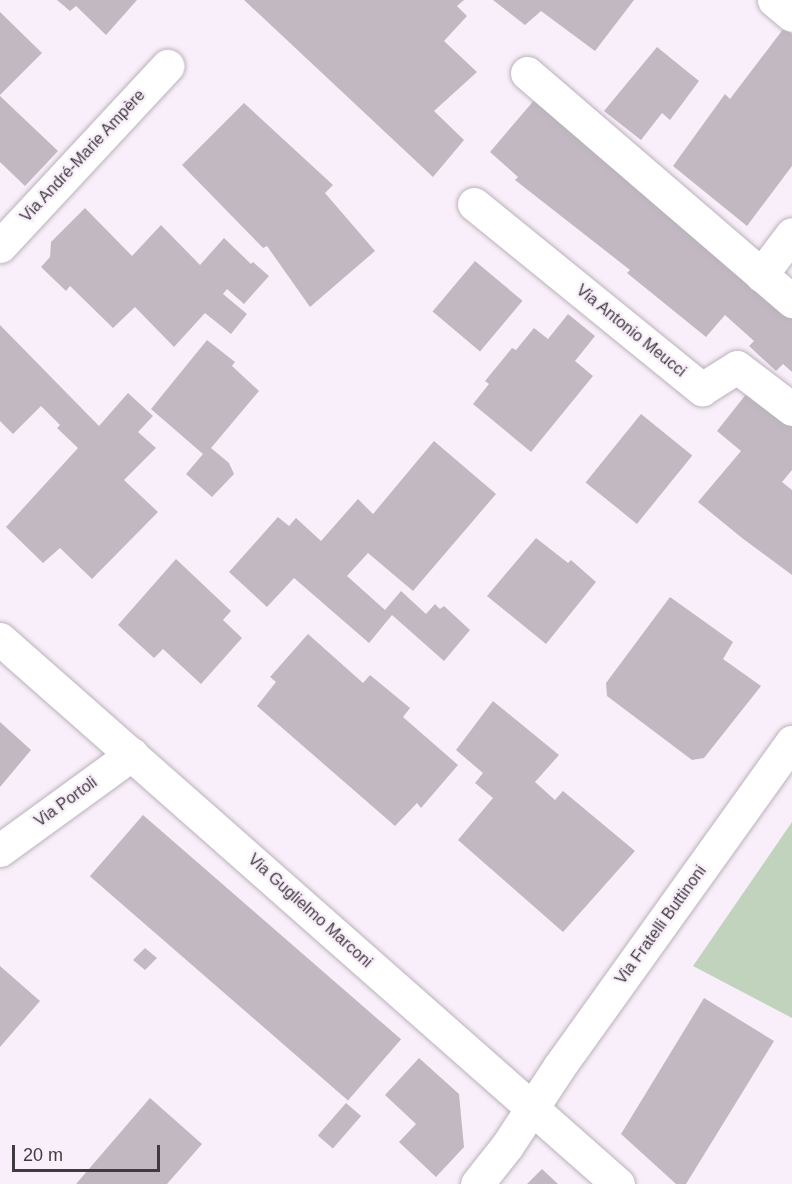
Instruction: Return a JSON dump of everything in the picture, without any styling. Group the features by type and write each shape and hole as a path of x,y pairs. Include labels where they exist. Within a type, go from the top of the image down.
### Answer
{"street":[{"path":"774,0 792,15"},
{"name":"Via André-Marie Ampère","path":"0,246 167,66"},
{"path":"527,73 792,302"},
{"name":"Via Antonio Meucci","path":"474,204 702,389 737,367 792,409"},
{"path":"761,275 792,234"},
{"name":"Via Guglielmo Marconi","path":"0,639 618,1184"},
{"name":"Via Fratelli Buttinoni","path":"477,1184 507,1146 792,742"},
{"name":"Via Portoli","path":"0,850 132,754"}],"green space":[{"path":"792,822 792,1018 693,966"}],"building":[{"path":"57,0 137,0 106,35 76,6 70,11"},
{"path":"244,0 464,0 457,6 467,16 444,41 477,72 434,111 464,140 433,177"},
{"path":"493,0 634,0 595,51 541,11 525,25"},
{"path":"0,12 42,53 0,95"},
{"path":"784,28 792,34 792,166 747,226 673,166 725,94 730,99"},
{"path":"657,47 699,81 670,120 662,113 641,140 604,111"},
{"path":"0,96 58,151 25,186 0,162"},
{"path":"536,98 792,305 792,372 783,364 776,371 749,346 754,341 725,315 706,337 627,273 630,270 515,180 518,177 490,152"},
{"path":"244,103 333,185 325,193 375,251 310,307 267,246 263,248 182,165"},
{"path":"85,208 132,256 161,225 200,265 224,238 251,264 253,262 269,276 244,304 227,289 223,294 247,314 231,334 205,313 174,347 135,307 113,328 70,286 66,291 41,267 50,257 51,242"},
{"path":"475,261 522,301 480,351 433,312"},
{"path":"568,314 595,336 575,361 593,376 531,452 473,404 489,384 485,381 512,348 516,350 534,328 548,339"},
{"path":"0,325 99,426 128,393 153,416 138,432 156,448 124,480 158,512 92,579 60,548 43,563 6,527 78,448 57,428 60,425 41,406 13,434 0,421"},
{"path":"207,340 235,362 232,366 259,391 211,448 229,463 234,474 212,497 186,474 203,454 151,409"},
{"path":"751,388 792,420 792,470 782,482 792,490 792,575 698,502 741,451 717,431"},
{"path":"641,414 692,456 637,524 586,482"},
{"path":"434,441 496,494 413,591 368,553 347,576 385,610 401,591 426,614 435,604 440,609 444,606 470,630 444,661 392,615 369,643 294,578 267,607 229,572 278,517 289,526 296,518 321,541 358,499 373,514"},
{"path":"536,538 568,563 571,560 596,582 546,644 487,596"},
{"path":"176,559 231,611 223,620 242,638 201,684 163,649 154,658 118,625"},
{"path":"670,597 733,642 723,659 761,686 704,758 692,760 607,696 606,683"},
{"path":"308,634 363,683 370,675 410,708 403,717 458,765 421,808 417,803 395,826 257,706 276,682 270,677"},
{"path":"493,701 559,755 535,782 555,800 563,791 635,851 563,932 458,840 493,798 475,783 483,773 456,750"},
{"path":"0,722 31,750 0,787"},
{"path":"143,815 401,1039 348,1101 90,876"},
{"path":"145,948 157,958 145,970 133,960"},
{"path":"0,966 40,1001 0,1047"},
{"path":"704,998 774,1041 686,1184 676,1184 621,1134"},
{"path":"419,1058 459,1094 464,1147 436,1177 399,1142 416,1124 385,1095"},
{"path":"150,1098 202,1144 167,1184 76,1184"},
{"path":"346,1103 361,1116 333,1149 318,1135"},
{"path":"542,1169 558,1184 527,1184"}]}
